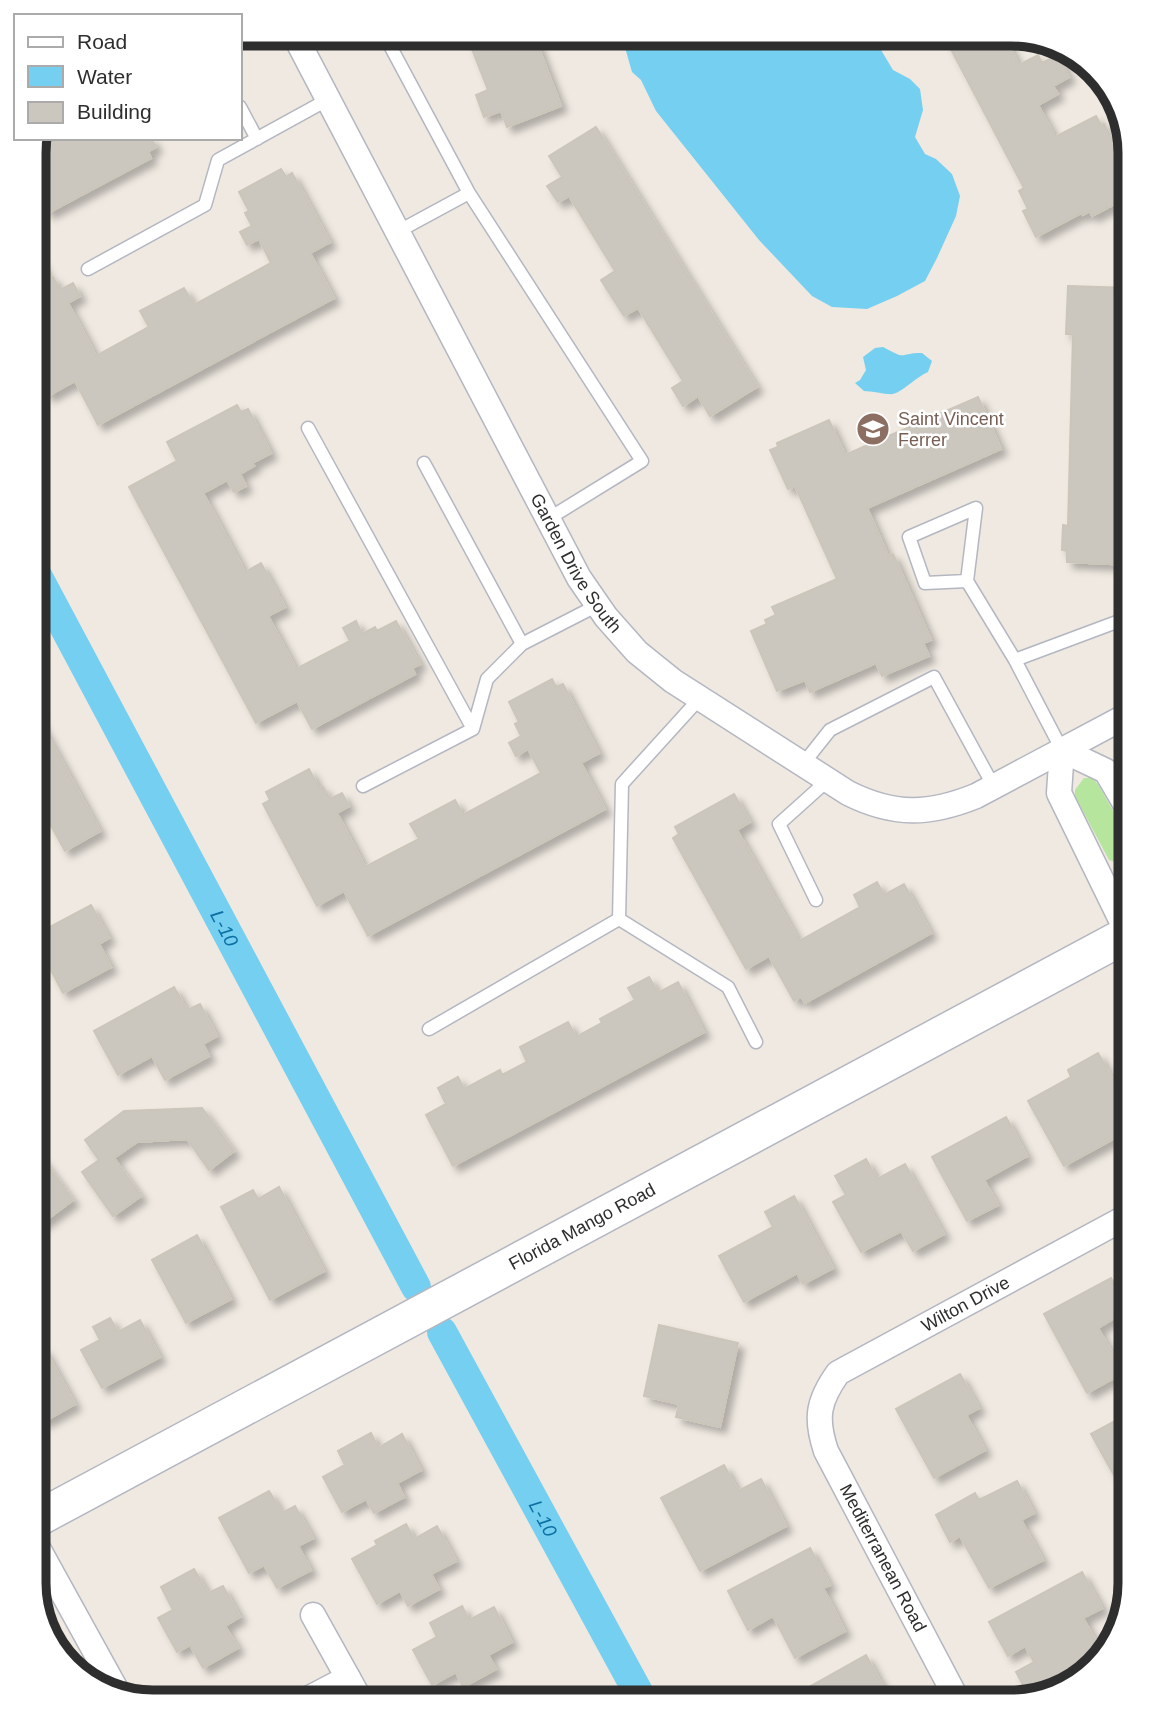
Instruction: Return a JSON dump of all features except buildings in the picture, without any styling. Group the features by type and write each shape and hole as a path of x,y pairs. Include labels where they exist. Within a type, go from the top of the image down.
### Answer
{"street":[{"name":"Garden Drive South","path":"300,46 579,578 598,606 637,652 673,681 828,780 868,803 911,811 955,805 1118,720"},
{"path":"1118,791 1107,771 1062,750 1059,793 1118,911"},
{"name":"Florida Mango Road","path":"46,1514 1118,939"},
{"name":"Wilton Drive","path":"820,1410 826,1390 838,1373 1118,1221"},
{"name":"Mediterranean Road","path":"820,1410 820,1430 826,1451 953,1690"},
{"path":"46,1563 112,1682"},
{"path":"313,1615 355,1690"},
{"path":"325,1690 348,1678"}],"lane":[{"path":"390,46 469,193 642,461 548,519"},
{"path":"88,269 205,205 218,160 327,100"},
{"path":"242,111 257,139"},
{"path":"397,232 469,193"},
{"path":"307,428 473,729"},
{"path":"424,463 522,644"},
{"path":"967,581 925,583 909,537 976,508 967,581 1015,660 1062,750"},
{"path":"363,786 473,729 487,679 522,644 598,606"},
{"path":"1015,660 1118,621"},
{"path":"803,764 830,730 933,677 994,787"},
{"path":"620,919 622,784 700,698"},
{"path":"816,900 779,824 828,780"},
{"path":"429,1029 620,919"},
{"path":"620,919 728,987 757,1042"}],"green space":[{"path":"1084,778 1092,778 1098,784 1118,820 1118,863 1109,860 1075,796 1075,790"}],"water":[{"path":"625,46 880,46 893,70 910,79 920,89 923,110 915,137 925,154 936,159 952,174 960,196 956,216 925,281 867,309 832,307 812,296 759,240 656,111 641,80 632,72"},
{"path":"883,347 900,355 922,353 932,361 928,372 893,394 864,391 855,383 866,370 863,357 875,348"}],"waterway":[{"name":"L-10","path":"46,592 416,1287"},
{"name":"L-10","path":"442,1332 637,1690"}],"place":[{"name":"Saint Vincent Ferrer","path":"873,429"}]}
